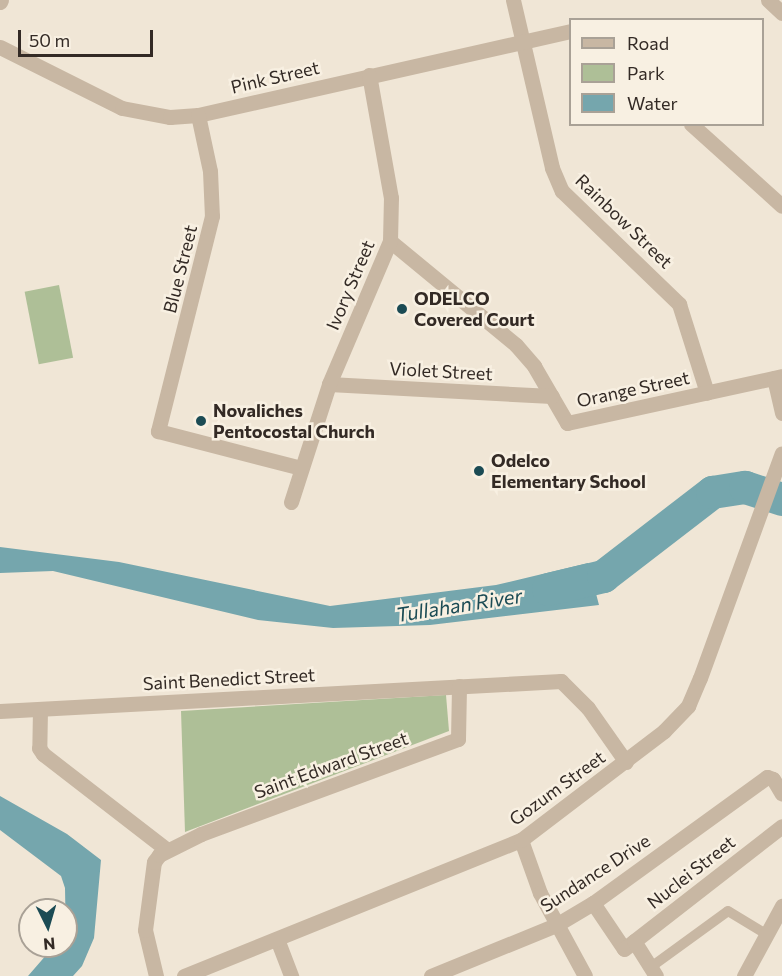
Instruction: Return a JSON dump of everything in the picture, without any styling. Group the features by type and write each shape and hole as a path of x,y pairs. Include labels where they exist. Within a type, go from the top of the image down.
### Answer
{"street":[{"name":"Rainbow Street","path":"513,0 552,168 562,191 679,304 707,393"},
{"path":"768,0 782,13"},
{"name":"Pink Street","path":"0,47 122,108 148,116 198,115 569,30"},
{"name":"Ivory Street","path":"291,502 329,384 390,241 391,198 369,75"},
{"name":"Blue Street","path":"198,115 210,171 212,216 158,431 301,468"},
{"path":"693,126 782,206"},
{"name":"Orange Street","path":"390,241 516,345 552,396 567,423 778,377"},
{"path":"778,377 782,413"},
{"name":"Violet Street","path":"329,384 552,396"},
{"name":"Gozum Street","path":"183,976 521,840 626,762 688,706 782,453"},
{"name":"Saint Benedict Street","path":"0,711 561,681 588,708 626,762"},
{"name":"Saint Edward Street","path":"167,850 458,739 459,686"},
{"path":"40,709 39,748 43,754 167,850 154,862 146,930 156,976"},
{"name":"Sundance Drive","path":"431,976 555,925 592,903 767,777 773,779 782,794"},
{"name":"Nuclei Street","path":"629,945 782,826"},
{"path":"521,840 555,925 585,976"},
{"path":"592,903 654,972 728,911 766,934"},
{"path":"744,976 782,906"},
{"path":"277,939 291,976"}],"green space":[{"path":"59,285 73,358 39,364 25,292"},
{"path":"446,695 449,731 185,832 181,711"}],"water":[{"path":"0,547 119,562 330,606 496,585 588,563 599,605 430,625 333,628 258,620 53,571 0,573"},
{"path":"0,796 67,834 101,860 94,938 82,966 73,976 28,976 44,958 78,958 78,898 65,898 61,876 0,830"}],"waterway":[{"name":"Tullahan River","path":"548,589 603,576 712,492 745,487 782,499"}],"place":[{"name":"ODELCO Covered Court","path":"402,309"},
{"name":"Novaliches Pentocostal Church","path":"201,421"},
{"name":"Odelco Elementary School","path":"479,471"}]}
